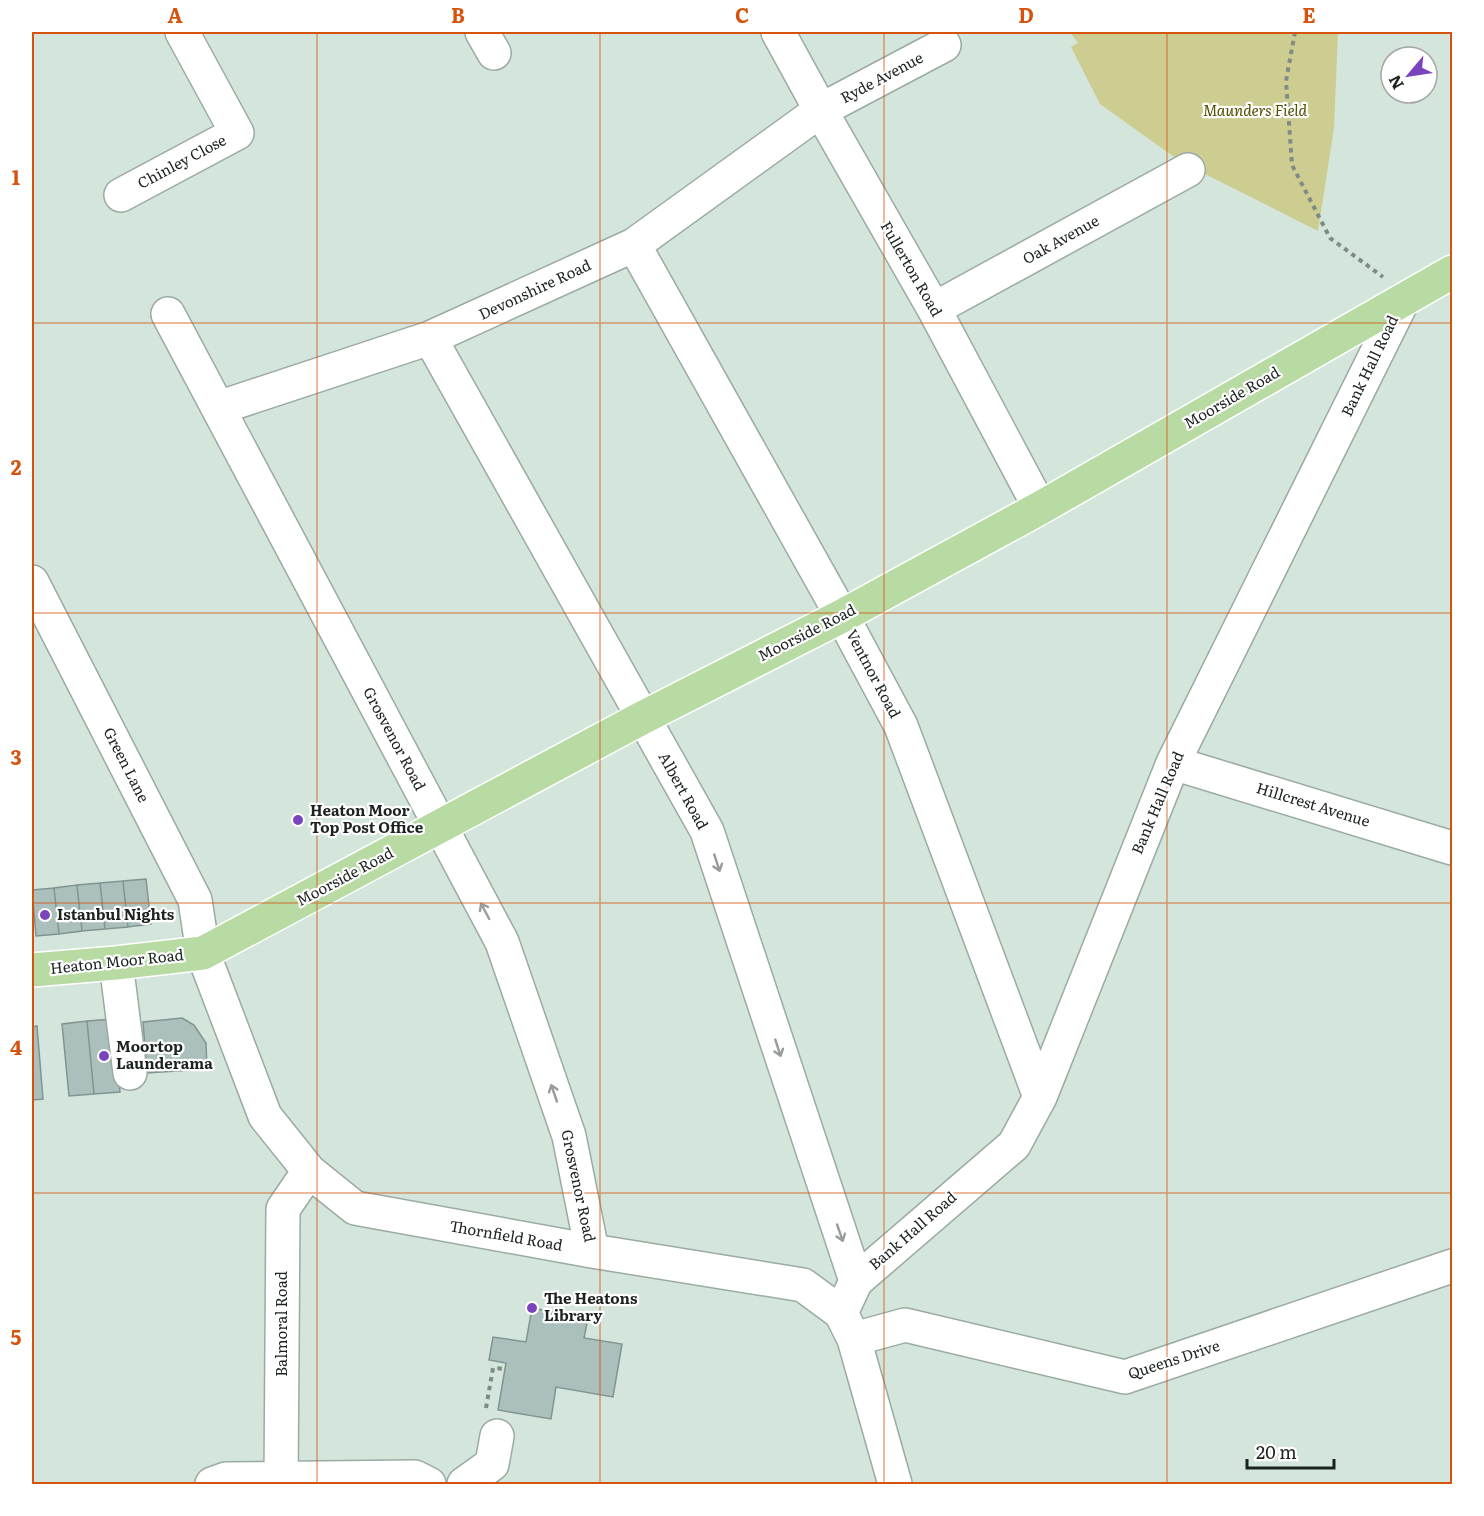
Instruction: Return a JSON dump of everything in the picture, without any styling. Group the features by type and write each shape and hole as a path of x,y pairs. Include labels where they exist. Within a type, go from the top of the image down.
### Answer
{"main road":[{"name":"Bank Hall Road","path":"1403,300 1452,272"},
{"name":"Moorside Road","path":"203,953 642,718 842,616 1040,508 1403,300"},
{"name":"Heaton Moor Road","path":"32,970 203,953"}],"street":[{"name":"Chinley Close","path":"121,195 237,133 182,32"},
{"name":"Fullerton Road","path":"778,32 934,309 1040,508"},
{"name":"Ryde Avenue","path":"821,110 944,45"},
{"name":"Devonshire Road","path":"218,408 430,338 634,245 821,110"},
{"name":"Oak Avenue","path":"934,309 1188,170"},
{"name":"Ventnor Road","path":"634,245 842,616 901,726 1040,1097"},
{"name":"Bank Hall Road","path":"848,1326 855,1281 1014,1145 1040,1097 1173,763 1403,300"},
{"name":"Grosvenor Road","path":"168,314 502,942 569,1136 592,1251"},
{"name":"Albert Road","path":"430,338 706,831 855,1281"},
{"name":"Green Lane","path":"32,582 195,900 203,953"},
{"name":"Hillcrest Avenue","path":"1173,763 1452,848"},
{"name":"Thornfield Road","path":"203,953 265,1116 309,1171 355,1208 592,1251 803,1285 848,1326"},
{"path":"116,963 130,1073"},
{"name":"Balmoral Road","path":"281,1482 283,1209 309,1171"},
{"name":"Queens Drive","path":"848,1326 905,1325 1125,1377 1452,1266"},
{"path":"848,1326 895,1485"},
{"path":"464,1485 492,1464 491,1423"},
{"path":"212,1485 226,1479 281,1482 415,1477 429,1485"}],"path":[{"path":"1295,32 1286,81 1292,165 1330,238 1382,276 1403,300"},
{"path":"491,1423 493,1368 505,1369"}],"green space":[{"name":"Maunders Field","path":"1070,32 1338,32 1334,128 1318,231 1181,162 1100,104 1071,47 1078,43"}],"building":[{"path":"146,879 151,924 128,927 123,881"},
{"path":"123,881 128,927 105,929 100,883"},
{"path":"100,883 105,929 82,931 77,885"},
{"path":"77,885 82,931 59,934 54,888"},
{"name":"Istanbul Nights","path":"54,888 59,934 36,936 32,890"},
{"path":"182,1018 194,1025 206,1043 207,1069 147,1073 143,1022"},
{"name":"Moortop Launderama","path":"113,1019 120,1092 94,1094 87,1021"},
{"path":"87,1021 94,1094 69,1096 62,1024"},
{"path":"37,1026 43,1099 32,1100 32,1027"},
{"path":"532,1308 588,1318 584,1338 622,1344 613,1397 556,1387 551,1419 498,1410 506,1363 489,1360 493,1337 526,1342"}],"place":[{"name":"Heaton Moor Top Post Office","path":"298,820"},
{"name":"Istanbul Nights","path":"45,915"},
{"name":"Moortop Launderama","path":"104,1056"},
{"name":"The Heatons Library","path":"532,1308"}]}
